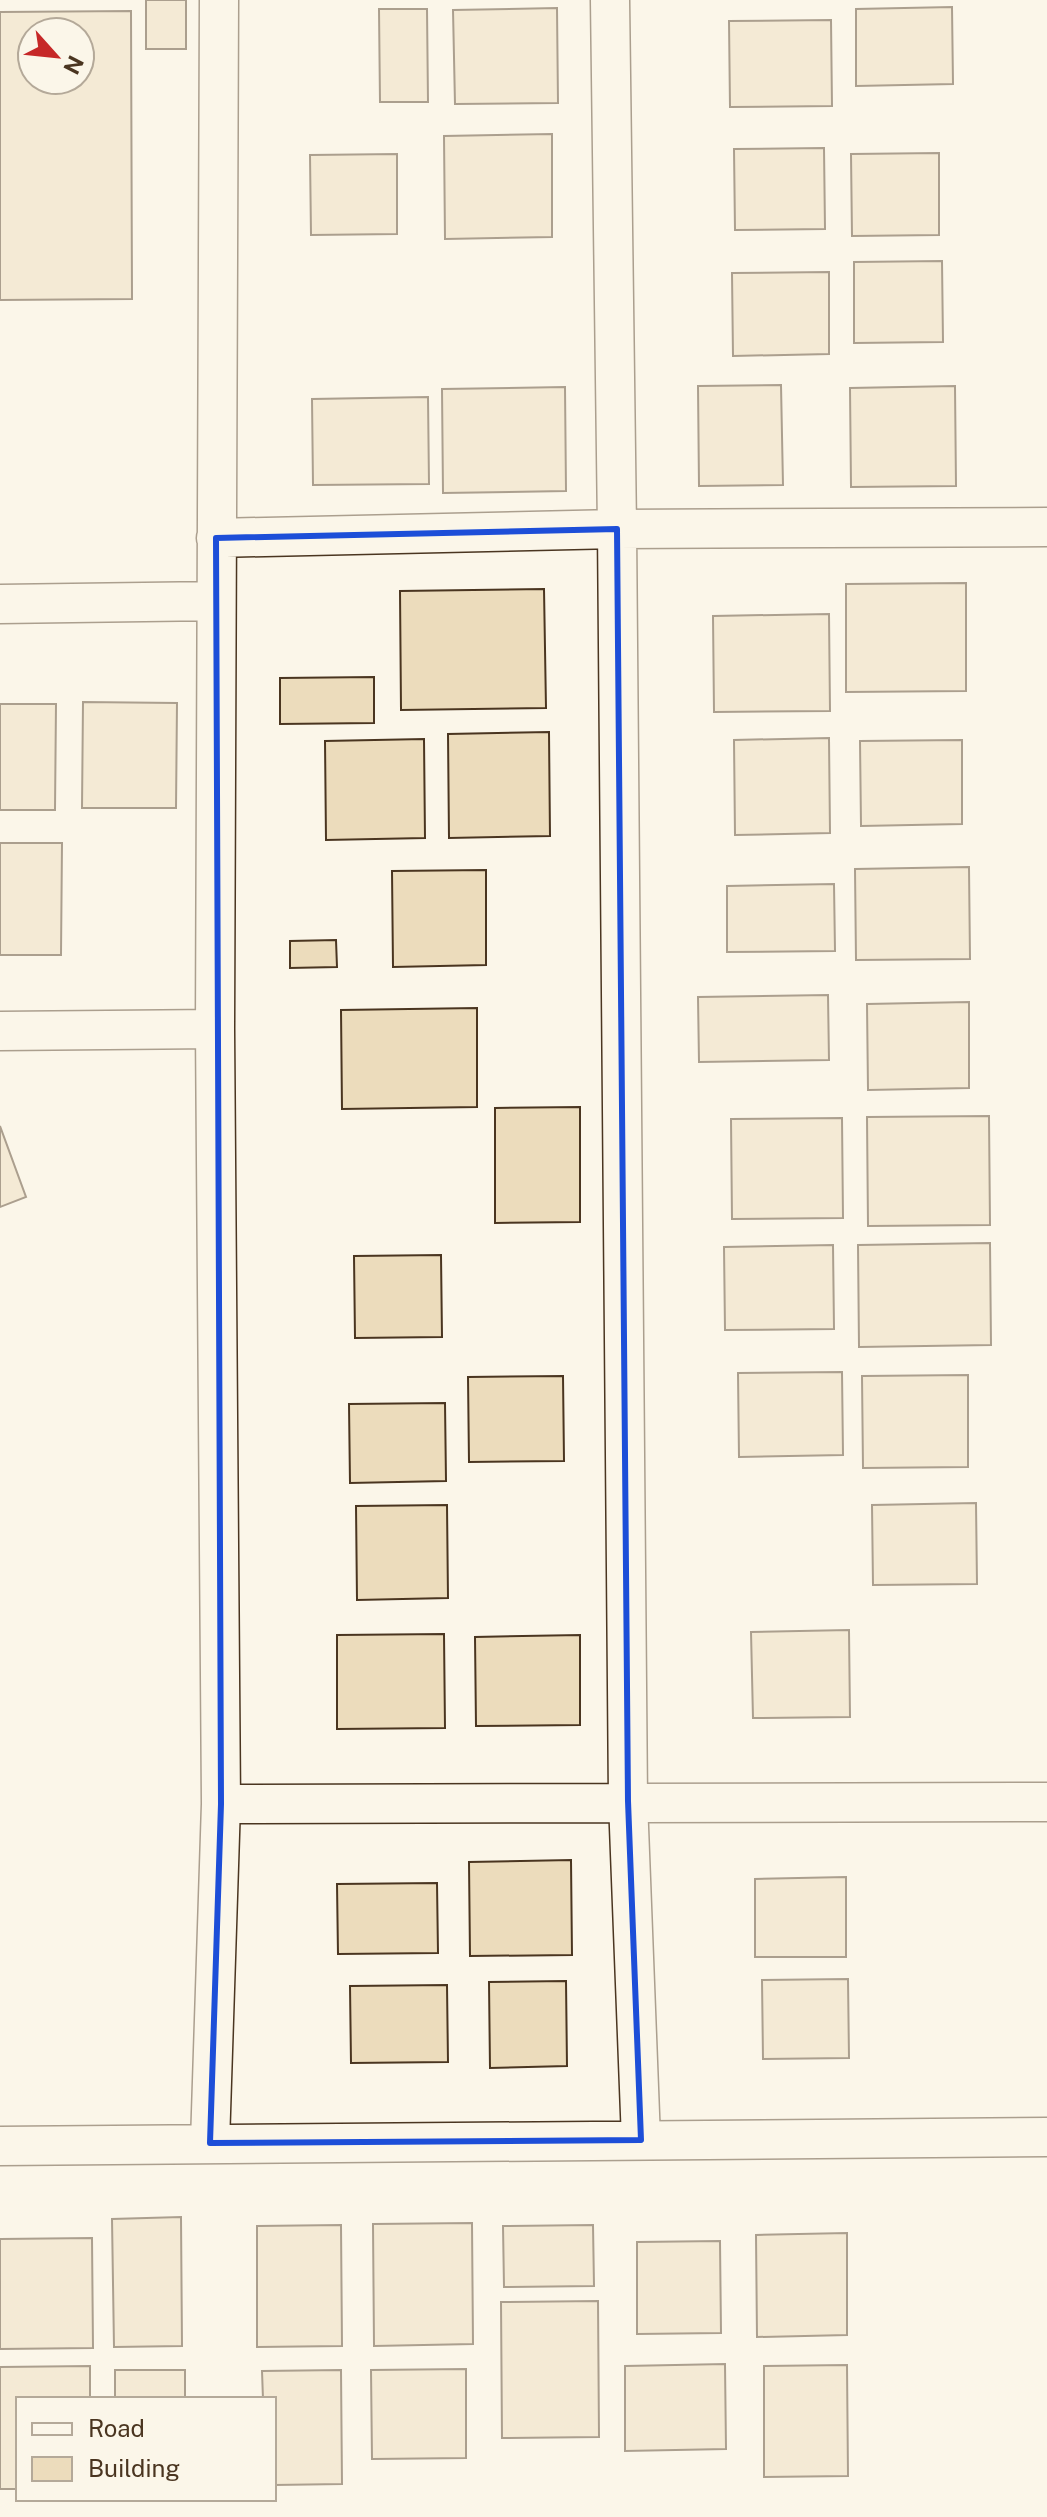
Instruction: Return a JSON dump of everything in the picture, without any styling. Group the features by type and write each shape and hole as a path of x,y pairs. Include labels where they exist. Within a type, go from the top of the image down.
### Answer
{"street":[{"path":"210,2143 221,1804 215,1029 219,0"},
{"path":"610,0 628,1801 641,2140"},
{"path":"216,538 617,529 1047,527"},
{"path":"0,604 216,601"},
{"path":"0,1031 215,1029"},
{"path":"221,1804 1047,1802"},
{"path":"0,2146 1047,2137"}],"highlighted area":[{"path":"617,529 628,1801 641,2140 210,2143 221,1804 216,538"}],"building":[{"path":"146,0 186,0 186,49 146,49"},
{"path":"952,7 953,84 856,86 856,9"},
{"path":"557,8 558,103 455,104 453,10"},
{"path":"379,9 427,9 428,102 380,102"},
{"path":"131,11 132,299 0,300 0,12"},
{"path":"831,20 832,106 730,107 729,21"},
{"path":"552,134 552,237 445,239 444,136"},
{"path":"824,148 825,229 735,230 734,149"},
{"path":"939,153 939,235 852,236 851,154"},
{"path":"397,154 397,234 311,235 310,155"},
{"path":"942,261 943,342 854,343 854,262"},
{"path":"829,272 829,354 733,356 732,273"},
{"path":"781,385 783,485 699,486 698,386"},
{"path":"955,386 956,486 851,487 850,388"},
{"path":"565,387 566,491 443,493 442,389"},
{"path":"428,397 429,484 313,485 312,399"},
{"path":"966,583 966,691 846,692 846,584"},
{"path":"544,589 546,708 401,710 400,591"},
{"path":"829,614 830,711 714,712 713,616"},
{"path":"374,677 374,723 280,724 280,678"},
{"path":"83,702 177,703 176,808 82,808"},
{"path":"0,704 56,704 55,810 0,810"},
{"path":"549,732 550,836 449,838 448,734"},
{"path":"829,738 830,833 735,835 734,740"},
{"path":"424,739 425,838 326,840 325,741"},
{"path":"962,740 962,824 861,826 860,741"},
{"path":"0,843 62,843 61,955 0,955"},
{"path":"969,867 970,959 856,960 855,869"},
{"path":"486,870 486,965 393,967 392,871"},
{"path":"834,884 835,951 727,952 727,886"},
{"path":"336,940 337,967 290,968 290,941"},
{"path":"828,995 829,1060 699,1062 698,997"},
{"path":"969,1002 969,1088 868,1090 867,1004"},
{"path":"477,1008 477,1107 342,1109 341,1010"},
{"path":"580,1107 580,1222 495,1223 495,1108"},
{"path":"989,1116 990,1225 868,1226 867,1117"},
{"path":"842,1118 843,1218 732,1219 731,1119"},
{"path":"0,1126 26,1197 0,1207"},
{"path":"990,1243 991,1345 859,1347 858,1245"},
{"path":"833,1245 834,1329 725,1330 724,1247"},
{"path":"441,1255 442,1337 355,1338 354,1256"},
{"path":"842,1372 843,1455 739,1457 738,1373"},
{"path":"968,1375 968,1467 863,1468 862,1376"},
{"path":"563,1376 564,1461 469,1462 468,1377"},
{"path":"445,1403 446,1481 350,1483 349,1404"},
{"path":"976,1503 977,1584 873,1585 872,1505"},
{"path":"447,1505 448,1598 357,1600 356,1506"},
{"path":"849,1630 850,1717 753,1718 751,1632"},
{"path":"444,1634 445,1728 337,1729 337,1635"},
{"path":"580,1635 580,1725 476,1726 475,1637"},
{"path":"571,1860 572,1955 470,1956 469,1862"},
{"path":"846,1877 846,1957 755,1957 755,1879"},
{"path":"437,1883 438,1953 338,1954 337,1884"},
{"path":"848,1979 849,2058 763,2059 762,1980"},
{"path":"566,1981 567,2066 490,2068 489,1982"},
{"path":"447,1985 448,2062 351,2063 350,1986"},
{"path":"181,2217 182,2346 114,2347 112,2219"},
{"path":"472,2223 473,2344 374,2346 373,2224"},
{"path":"341,2225 342,2346 257,2347 257,2226"},
{"path":"593,2225 594,2286 504,2287 503,2226"},
{"path":"847,2233 847,2335 757,2337 756,2235"},
{"path":"92,2238 93,2348 0,2349 0,2239"},
{"path":"720,2241 721,2333 637,2334 637,2242"},
{"path":"598,2301 599,2437 502,2438 501,2302"},
{"path":"725,2364 726,2449 625,2451 625,2366"},
{"path":"847,2365 848,2476 764,2477 764,2366"},
{"path":"90,2366 90,2397 16,2397 16,2489 0,2489 0,2367"},
{"path":"466,2369 466,2458 372,2459 371,2370"},
{"path":"115,2370 185,2370 185,2397 115,2397"},
{"path":"341,2370 342,2484 276,2485 276,2397 263,2397 262,2371"}]}
